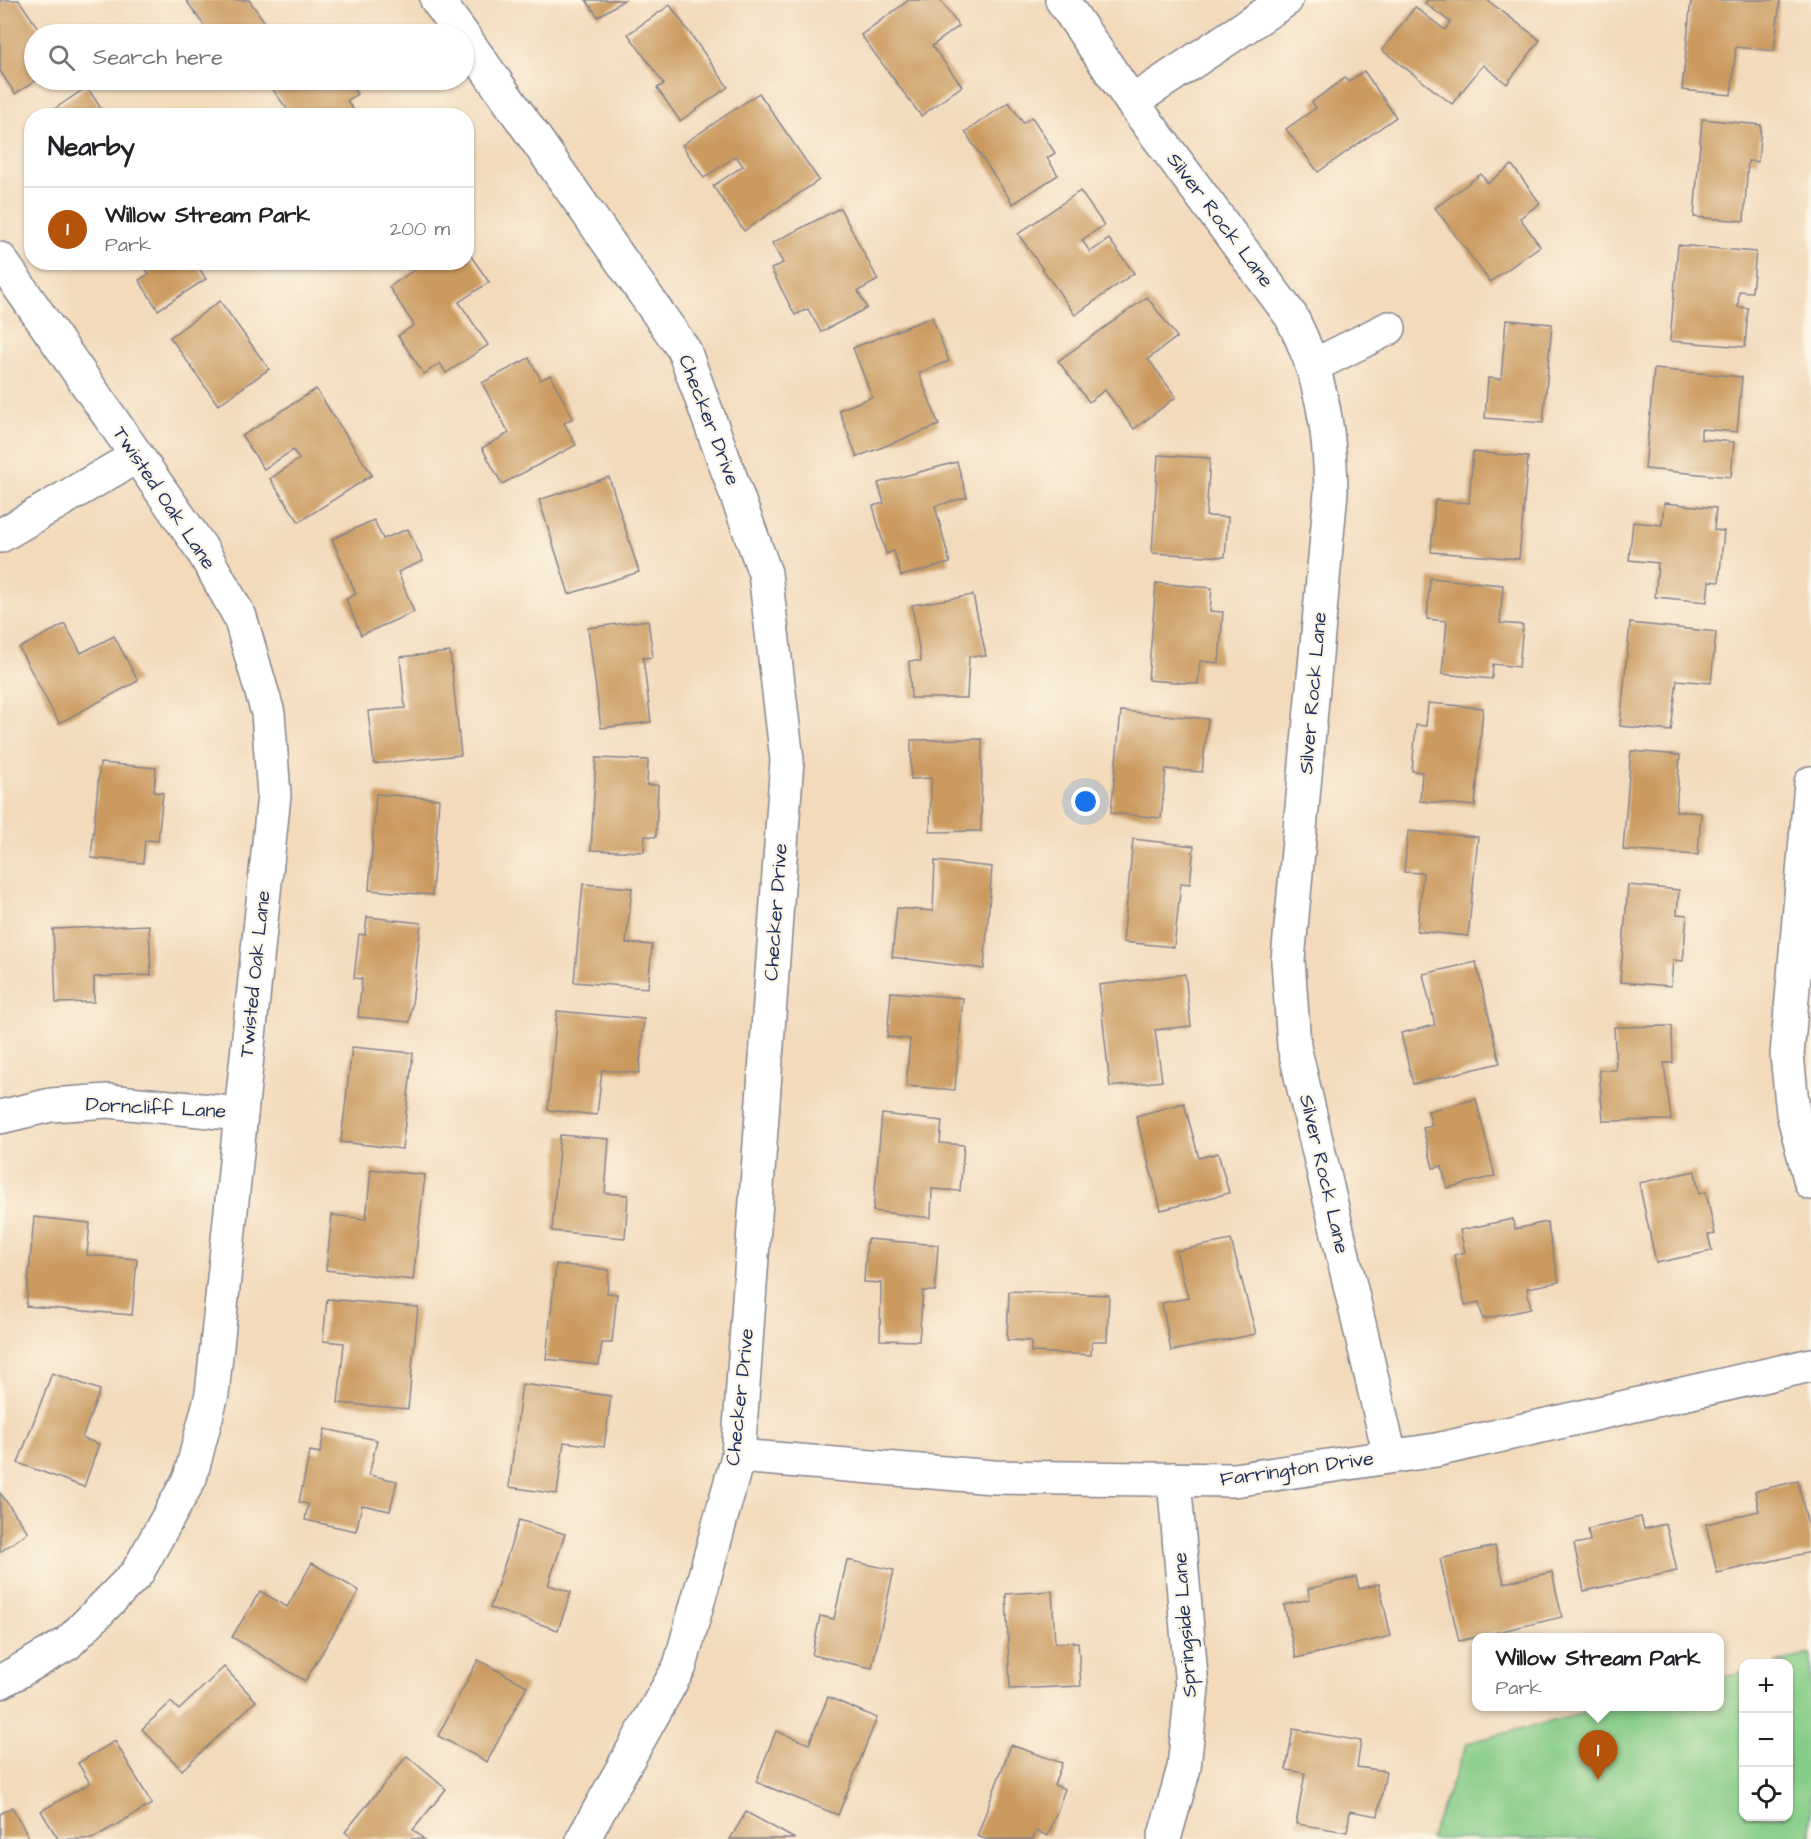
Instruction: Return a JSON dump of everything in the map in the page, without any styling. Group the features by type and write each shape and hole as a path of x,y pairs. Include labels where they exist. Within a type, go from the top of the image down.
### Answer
{"street":[{"name":"Checker Drive","path":"437,0 454,24"},
{"name":"Silver Rock Lane","path":"1062,0 1132,102 1291,316 1305,343 1313,366 1327,420 1331,492 1288,960 1294,1047 1390,1456"},
{"path":"1132,102 1286,0"},
{"name":"Checker Drive","path":"474,52 684,350 765,573 787,760 738,1456 680,1666 583,1839"},
{"name":"Twisted Oak Lane","path":"0,259 201,548 240,617 268,713 274,795 212,1394 190,1478 136,1573 67,1644 0,1682"},
{"path":"1313,366 1389,328"},
{"path":"0,536 137,456"},
{"path":"1811,783 1787,1055 1793,1113 1811,1183"},
{"name":"Dorncliff Lane","path":"0,1117 51,1105 108,1101 241,1114"},
{"name":"Farrington Drive","path":"738,1456 993,1477 1234,1480 1436,1450 1811,1365"},
{"name":"Springside Lane","path":"1164,1839 1184,1768 1192,1687 1174,1479"}],"green space":[{"path":"1811,1654 1811,1839 1430,1839 1467,1743 1592,1711 1724,1711 1724,1677 1739,1673 1739,1821 1793,1821 1793,1659 1791,1659"}],"building":[{"path":"0,0 19,0 35,24 24,24 24,88 15,94 0,71"},
{"path":"186,0 249,0 266,24 203,24"},
{"path":"586,0 624,0 598,17"},
{"path":"909,0 940,0 959,26 932,46 962,86 921,116 861,35"},
{"path":"1427,0 1487,0 1540,40 1507,84 1483,65 1452,104 1382,50 1415,7 1445,30 1450,22 1425,3"},
{"path":"1691,0 1780,0 1774,51 1736,47 1731,95 1682,90"},
{"path":"670,5 728,87 680,121 657,88 664,84 628,34"},
{"path":"1364,71 1396,117 1318,172 1286,129 1316,108 1312,102 1345,78 1348,82"},
{"path":"83,90 89,90 101,108 56,108"},
{"path":"273,90 354,90 357,94 347,101 352,108 286,108"},
{"path":"759,93 819,180 744,231 713,186 743,166 736,156 704,178 682,145"},
{"path":"1009,102 1023,123 1032,117 1055,153 1047,158 1058,175 1013,204 965,132"},
{"path":"1702,119 1761,125 1758,162 1748,161 1744,221 1694,217"},
{"path":"1512,165 1540,203 1520,218 1540,246 1490,282 1435,208 1481,174 1488,183"},
{"path":"1080,191 1104,225 1082,240 1090,252 1109,239 1134,273 1075,315 1018,234"},
{"path":"840,208 878,280 858,291 867,308 821,332 808,309 795,315 771,269 783,263 772,243"},
{"path":"1678,245 1756,252 1752,292 1739,291 1738,307 1748,308 1745,347 1670,341"},
{"path":"474,260 489,282 459,302 488,345 446,373 440,363 424,374 398,336 414,325 389,287 414,270 474,270"},
{"path":"146,270 200,270 206,279 158,310 139,280 149,274"},
{"path":"1147,297 1177,337 1148,359 1176,397 1134,429 1105,390 1089,402 1058,361"},
{"path":"220,301 269,369 218,405 170,337"},
{"path":"932,317 949,361 919,373 939,425 857,457 839,410 872,397 853,348"},
{"path":"1506,320 1552,324 1543,423 1485,418 1488,378 1501,379"},
{"path":"529,358 541,380 550,375 573,418 564,423 576,445 502,484 482,448 509,433 482,383"},
{"path":"1654,369 1742,377 1737,432 1701,429 1701,439 1734,442 1731,477 1645,469"},
{"path":"316,389 372,475 299,522 270,479 299,459 293,450 264,469 242,436"},
{"path":"1473,452 1528,457 1519,559 1431,552 1435,500 1469,503"},
{"path":"1158,455 1210,458 1206,516 1228,517 1225,557 1152,553"},
{"path":"957,462 967,497 935,506 950,563 901,576 894,551 886,554 873,506 884,503 878,483"},
{"path":"609,477 639,572 569,594 539,500"},
{"path":"1664,503 1716,508 1714,530 1724,531 1719,582 1709,581 1707,602 1655,597 1658,563 1629,560 1633,522 1662,525"},
{"path":"374,520 383,539 408,529 423,561 398,572 414,612 361,635 346,599 356,594 332,539"},
{"path":"1430,578 1503,585 1500,623 1523,625 1519,667 1493,664 1492,679 1442,674 1447,621 1427,619"},
{"path":"1156,583 1212,588 1210,611 1223,612 1219,663 1200,661 1198,684 1148,680"},
{"path":"973,595 986,656 969,656 967,698 911,698 909,661 921,661 912,605"},
{"path":"648,620 653,657 643,658 651,722 601,728 588,628"},
{"path":"1630,623 1716,632 1711,683 1677,680 1671,731 1620,726"},
{"path":"65,624 81,653 114,636 138,681 59,723 19,648"},
{"path":"450,652 461,755 374,764 368,711 405,708 400,657"},
{"path":"1428,703 1483,708 1475,806 1420,801 1422,772 1412,771 1416,725 1426,726"},
{"path":"1121,711 1208,719 1202,772 1166,769 1161,818 1111,813"},
{"path":"982,739 981,831 930,832 931,778 911,779 911,740"},
{"path":"1631,751 1680,755 1676,811 1701,813 1698,855 1623,850"},
{"path":"596,758 648,760 647,785 658,785 656,837 645,836 644,852 591,850"},
{"path":"100,763 156,768 154,792 163,793 158,841 145,840 143,863 91,858"},
{"path":"376,794 439,799 432,895 369,890"},
{"path":"1408,831 1478,837 1468,936 1417,931 1423,873 1404,872"},
{"path":"1133,839 1194,846 1190,884 1181,883 1174,947 1123,942"},
{"path":"935,861 992,867 984,969 892,957 897,908 933,911"},
{"path":"583,884 632,888 626,943 652,945 648,988 574,982"},
{"path":"1628,885 1679,890 1677,914 1687,915 1683,961 1673,960 1671,986 1620,982"},
{"path":"367,917 421,923 410,1022 358,1017 362,979 354,978 359,934 365,935"},
{"path":"149,925 151,975 94,977 94,1002 56,1003 53,929"},
{"path":"1476,962 1500,1063 1413,1084 1401,1033 1435,1025 1423,974"},
{"path":"1185,974 1191,1026 1155,1030 1162,1081 1110,1087 1099,985"},
{"path":"891,992 963,998 955,1090 906,1086 910,1039 887,1037"},
{"path":"557,1011 644,1019 639,1073 602,1070 597,1115 548,1110"},
{"path":"1672,1026 1673,1063 1664,1063 1671,1120 1603,1121 1599,1070 1616,1070 1614,1027"},
{"path":"352,1047 413,1053 402,1149 341,1142"},
{"path":"1476,1099 1495,1176 1447,1188 1442,1166 1433,1168 1423,1128 1432,1126 1428,1111"},
{"path":"1184,1103 1199,1158 1218,1153 1229,1193 1161,1210 1136,1116"},
{"path":"882,1114 942,1121 940,1143 964,1145 960,1191 932,1189 931,1218 873,1211"},
{"path":"560,1135 609,1139 605,1193 628,1195 625,1238 552,1231"},
{"path":"371,1169 425,1175 413,1280 326,1270 332,1215 366,1219"},
{"path":"1695,1171 1699,1194 1706,1192 1715,1234 1708,1235 1712,1251 1656,1263 1639,1183"},
{"path":"34,1217 90,1223 87,1255 137,1259 132,1315 26,1306"},
{"path":"1513,1219 1515,1229 1547,1222 1559,1282 1527,1288 1531,1309 1483,1319 1479,1302 1465,1305 1454,1255 1465,1252 1460,1230"},
{"path":"867,1239 938,1245 935,1291 923,1291 919,1341 880,1340 881,1283 864,1282"},
{"path":"1231,1240 1256,1334 1171,1351 1162,1303 1188,1298 1176,1251"},
{"path":"556,1264 609,1270 607,1293 617,1294 612,1343 602,1343 599,1365 546,1359"},
{"path":"1009,1291 1109,1295 1107,1341 1092,1341 1091,1355 1031,1352 1031,1341 1007,1340"},
{"path":"327,1299 418,1307 408,1409 338,1403 344,1343 323,1341"},
{"path":"52,1373 100,1390 82,1438 99,1444 84,1487 18,1463"},
{"path":"522,1384 611,1396 604,1447 564,1442 557,1494 509,1487"},
{"path":"325,1429 377,1440 369,1475 397,1481 390,1511 362,1505 356,1531 305,1520 308,1504 299,1502 310,1451 320,1453"},
{"path":"1798,1481 1811,1540 1811,1552 1717,1573 1706,1524 1759,1511 1755,1491"},
{"path":"0,1493 28,1532 0,1552"},
{"path":"1641,1517 1644,1529 1666,1524 1677,1571 1584,1591 1574,1544 1590,1541 1588,1529"},
{"path":"519,1520 565,1534 548,1585 571,1592 558,1630 490,1608"},
{"path":"1495,1546 1504,1583 1552,1572 1562,1617 1493,1633 1472,1633 1472,1638 1459,1641 1440,1559"},
{"path":"847,1560 894,1570 872,1668 812,1655 820,1616 834,1619"},
{"path":"312,1563 359,1591 305,1681 232,1637 260,1591 287,1607"},
{"path":"1356,1577 1359,1589 1379,1584 1391,1636 1296,1658 1284,1605 1310,1599 1308,1589"},
{"path":"1052,1591 1055,1643 1078,1642 1081,1686 1010,1689 1006,1594"},
{"path":"478,1660 527,1686 487,1762 438,1736"},
{"path":"224,1667 256,1701 182,1770 142,1729 171,1702 179,1710"},
{"path":"828,1697 877,1718 838,1815 756,1782 776,1731 809,1744"},
{"path":"1293,1729 1361,1741 1357,1767 1386,1771 1378,1816 1350,1811 1347,1832 1296,1824 1305,1773 1286,1770"},
{"path":"115,1741 152,1804 92,1839 58,1839 41,1811 90,1783 78,1763"},
{"path":"1011,1745 1062,1763 1054,1785 1065,1789 1048,1836 1036,1831 1033,1839 985,1839 977,1836"},
{"path":"407,1756 446,1789 413,1830 424,1839 354,1839 345,1832"},
{"path":"12,1807 30,1839 0,1839 0,1814"},
{"path":"746,1812 795,1839 730,1839"}],"place":[{"name":"Willow Stream Park","path":"1598,1780"}]}
